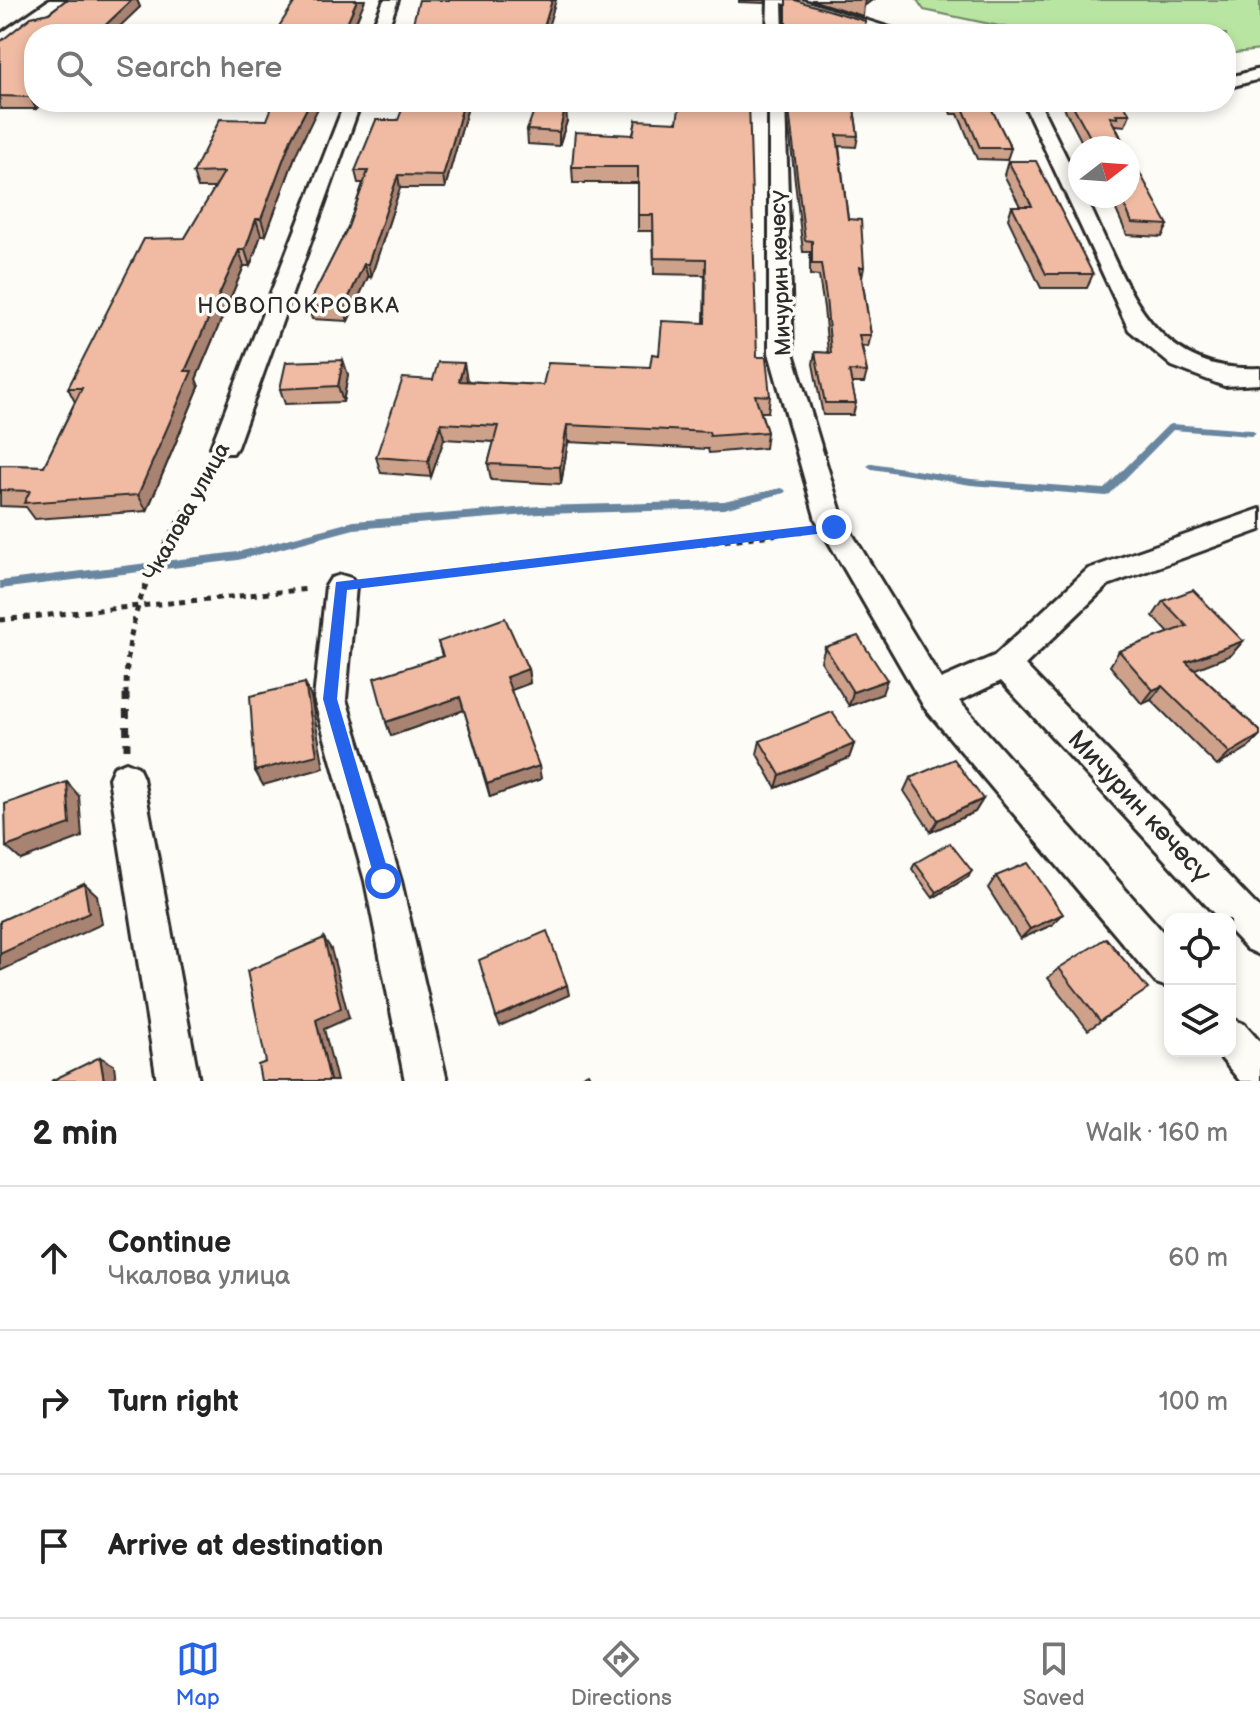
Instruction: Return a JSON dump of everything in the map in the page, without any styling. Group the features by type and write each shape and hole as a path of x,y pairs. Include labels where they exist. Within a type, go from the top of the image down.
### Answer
{"street":[{"path":"0,41 58,0"},
{"path":"382,24 391,0"},
{"path":"775,0 775,24"},
{"path":"786,0 868,24"},
{"path":"1236,80 1260,74"},
{"name":"Чкалова улица","path":"224,447 349,112"},
{"name":"Мичурин көчөсү","path":"777,112 781,353 834,527 935,697 1164,962"},
{"path":"1036,112 1137,325 1180,361 1224,378 1260,376"},
{"path":"935,697 1005,665 1098,577 1260,519"},
{"path":"341,586 330,699 383,881 426,1081"},
{"name":"Мичурин көчөсү","path":"1005,665 1260,936"},
{"path":"126,778 178,1081"},
{"path":"1236,1045 1260,1073"}],"path":[{"name":"Чкалова улица","path":"126,778 130,638 135,609 168,540 224,447"},
{"path":"0,620 135,609 834,527"}],"green space":[{"path":"917,0 1260,0 1260,50 1236,53 1236,24 990,24 924,10"}],"building":[{"path":"66,0 132,0 107,24 24,24 24,97 0,96 0,42 31,17 49,13"},
{"path":"296,0 357,0 346,24 280,24"},
{"path":"419,0 552,0 545,24 413,24"},
{"path":"786,0 795,0 865,21 865,24 786,24"},
{"path":"270,112 305,112 291,139 261,219 256,219 245,250 239,250 185,371 192,371 138,495 24,503 30,491 0,490 0,465 44,466 82,388 68,388 144,239 185,238 224,172 193,173 220,119 267,120"},
{"path":"401,112 461,112 443,176 398,175 368,264 364,264 344,308 308,306 348,227 368,171 355,171 376,120 398,120"},
{"path":"533,112 564,112 559,132 527,130"},
{"path":"678,112 749,112 757,357 766,357 770,396 755,395 767,432 710,436 709,432 567,425 560,467 488,464 498,426 441,423 428,461 376,457 403,378 433,380 438,362 464,363 459,381 543,385 548,363 650,367 652,354 659,355 662,321 705,323 706,259 654,258 653,215 638,215 638,167 572,167 575,132 633,135 636,120 677,122"},
{"path":"789,112 854,112 858,136 837,135 848,219 861,220 864,267 860,267 871,335 859,335 867,372 849,371 856,403 825,403 815,352 831,353 826,297 821,264 812,264 812,241 805,240"},
{"path":"965,112 993,112 1011,148 980,148"},
{"path":"1076,112 1130,114 1110,117 1120,136 1089,136"},
{"path":"1008,161 1036,161 1093,274 1046,274 1012,206 1032,206"},
{"path":"1140,173 1168,225 1132,223 1126,208 1140,208"},
{"path":"343,360 338,386 280,389 286,362"},
{"path":"1193,590 1243,641 1186,662 1260,731 1260,735 1230,753 1162,686 1153,690 1119,651 1187,626 1163,601"},
{"path":"505,618 528,669 506,677 539,766 487,784 460,697 386,722 374,678 443,656 438,642"},
{"path":"858,636 887,680 853,692 825,647"},
{"path":"305,683 317,755 255,771 250,696"},
{"path":"832,712 854,744 780,775 760,741"},
{"path":"954,759 983,799 938,820 910,778"},
{"path":"67,782 70,824 6,847 5,804"},
{"path":"950,843 972,871 937,892 915,863"},
{"path":"1028,863 1063,914 1030,929 996,876"},
{"path":"84,883 89,913 0,954 0,921"},
{"path":"547,931 567,985 496,1017 479,960"},
{"path":"324,938 341,1008 316,1020 330,1081 261,1081 258,1065 266,1062 247,971"},
{"path":"1106,938 1148,989 1100,1021 1059,968"},
{"path":"100,1057 104,1081 51,1081"},
{"path":"588,1073 592,1081 573,1081"}],"waterway":[{"path":"872,466 971,482 1106,493 1171,427 1251,433"},
{"path":"0,585 238,556 354,525 540,510 724,505 781,491"}],"district":[{"name":"НОВОПОКРОВКА","path":"299,306"}],"route":[{"path":"383,881 330,699 341,586 834,527"}]}
